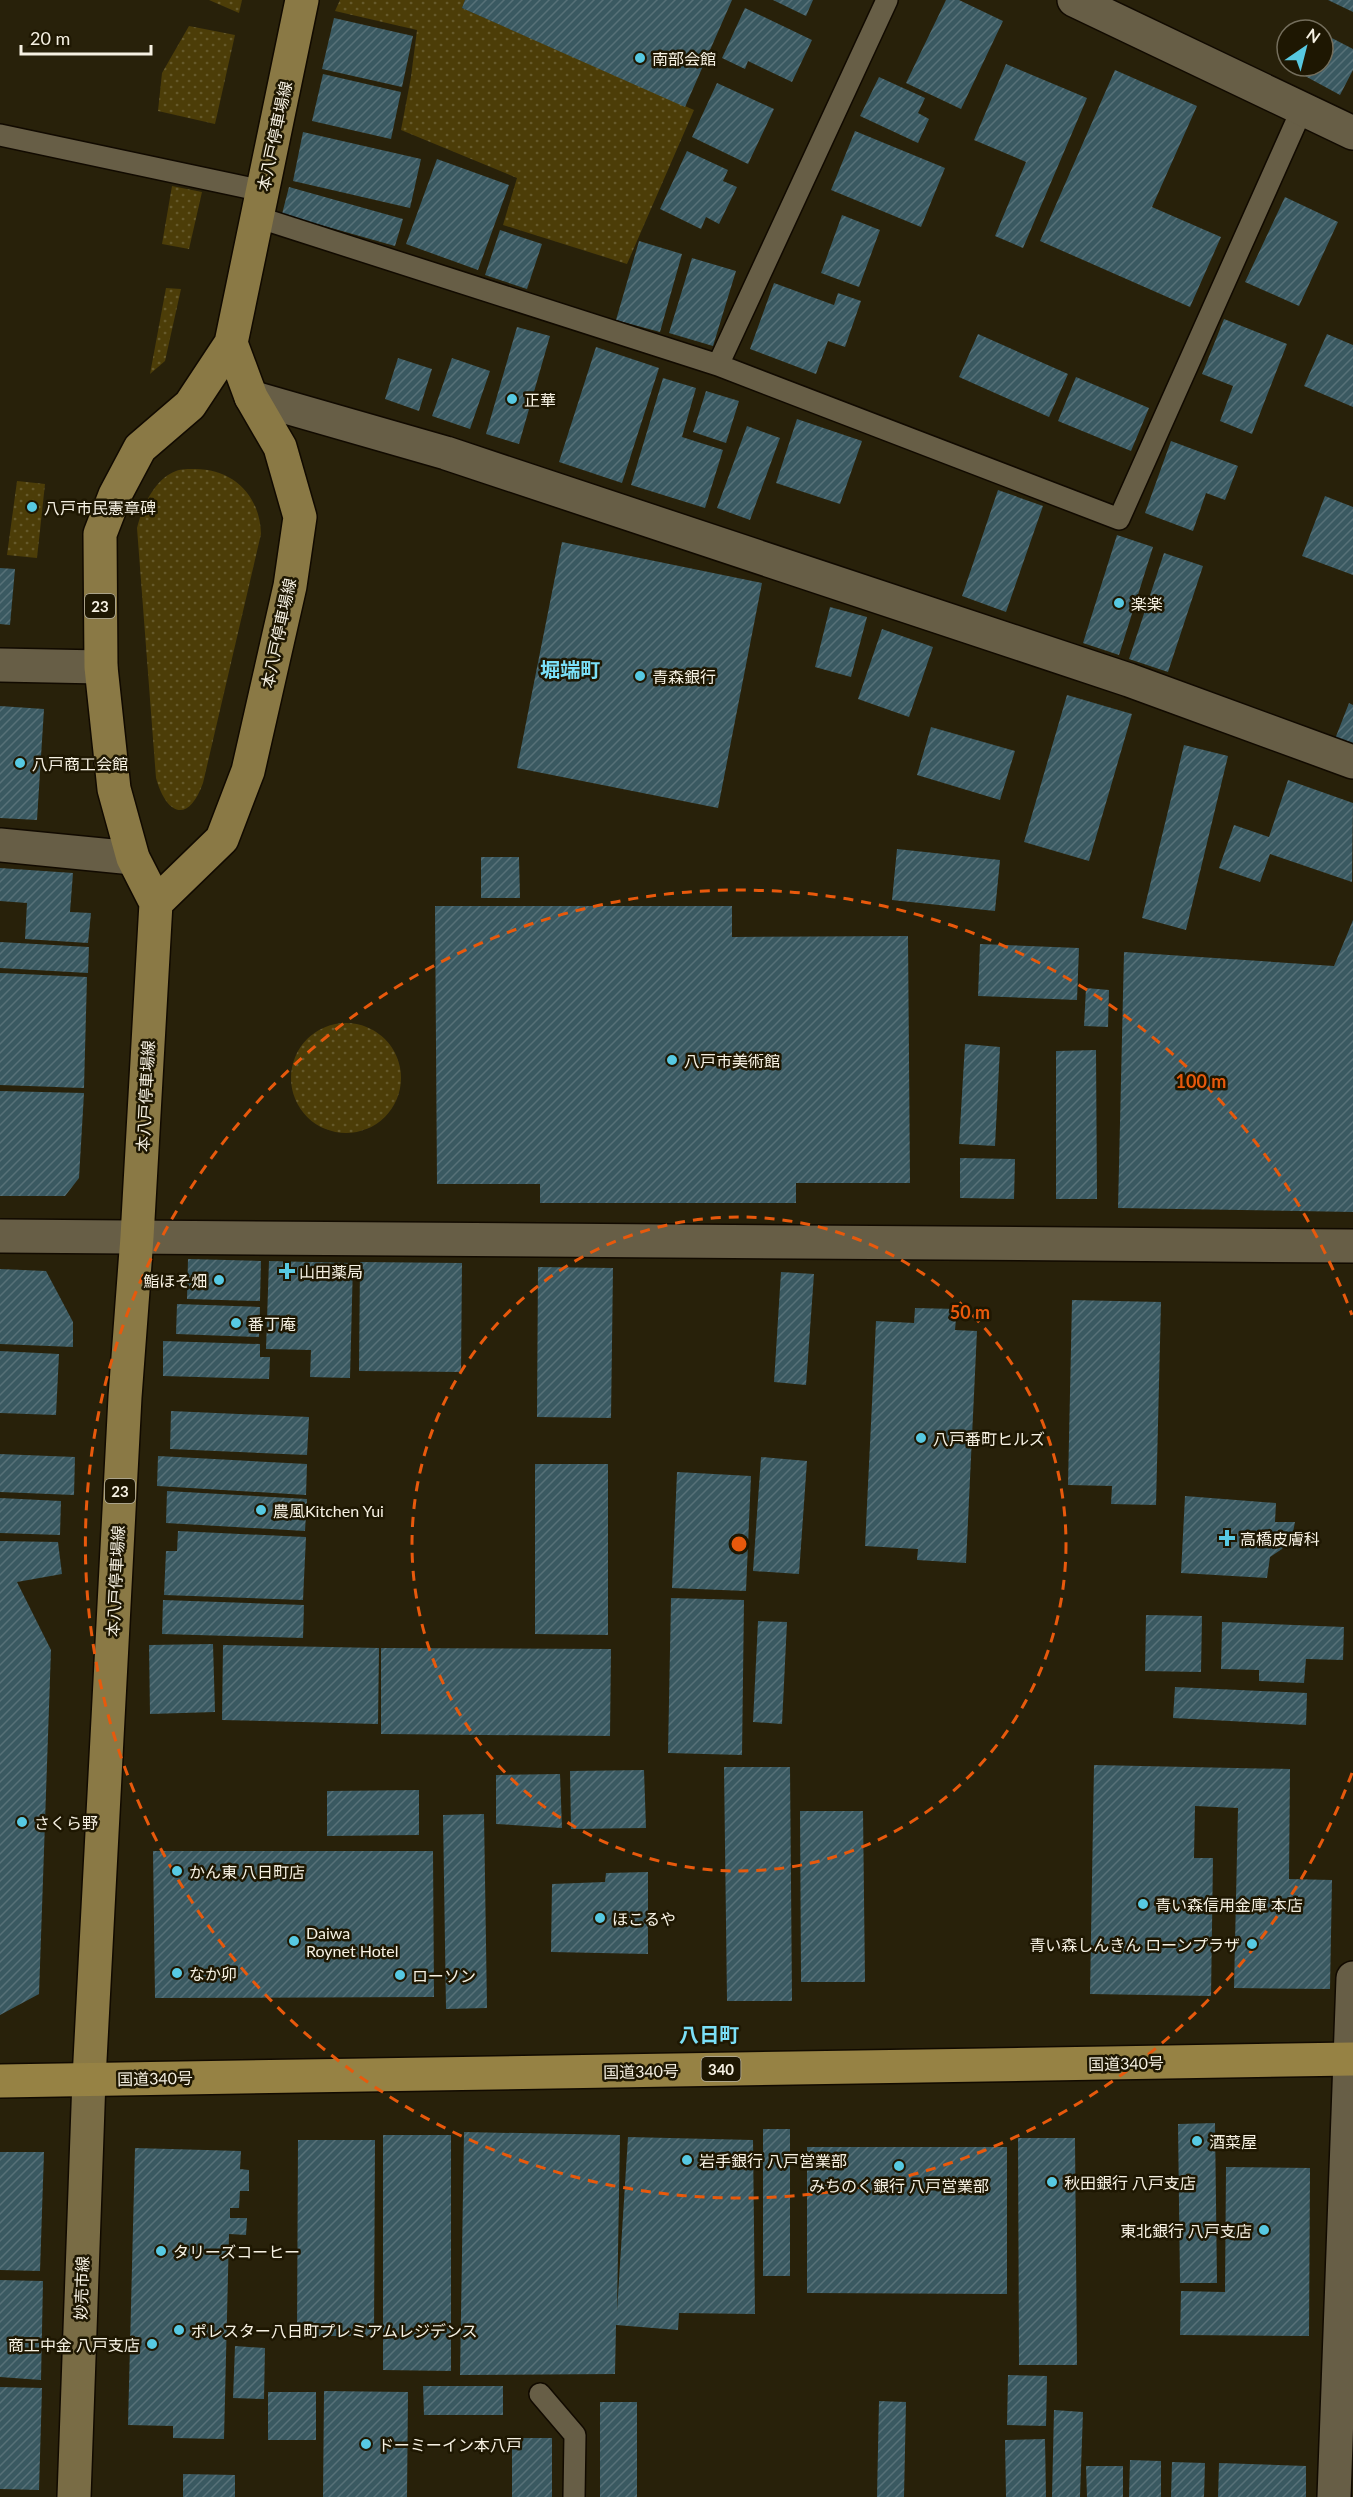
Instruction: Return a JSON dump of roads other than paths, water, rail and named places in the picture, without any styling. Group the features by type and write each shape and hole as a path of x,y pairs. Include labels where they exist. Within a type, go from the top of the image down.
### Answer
{"highway":[{"name":"国道340号","path":"0,2080 1351,2059"}],"main road":[{"name":"本八戸停車場線","path":"89,2079 125,1397 137,1237 156,903 133,858 114,789 101,667 100,534 115,495 140,448 190,405 231,343 302,0"},
{"name":"本八戸停車場線","path":"156,903 222,839 248,771 290,586 300,517 280,447 251,398 231,343"},
{"name":"妙売市線","path":"74,2497 89,2079"}],"street":[{"path":"1074,0 1353,133"},
{"path":"251,398 446,453 1129,680 1353,762"},
{"path":"0,665 101,667"},
{"path":"0,844 133,858"},
{"path":"0,1236 1353,1246"},
{"path":"1334,2497 1353,1978"}],"lane":[{"path":"718,365 887,0"},
{"path":"0,135 260,204 718,365 1119,519 1302,109"},
{"path":"540,2394 575,2435 574,2497"}],"place":[{"name":"南部会館","path":"640,58"},
{"name":"正華","path":"512,399"},
{"name":"八戸市民憲章碑","path":"32,507"},
{"name":"楽楽","path":"1119,603"},
{"name":"青森銀行","path":"640,676"},
{"name":"八戸商工会館","path":"20,763"},
{"name":"八戸市美術館","path":"672,1060"},
{"name":"山田薬局","path":"287,1271"},
{"name":"鮨ほそ畑","path":"219,1280"},
{"name":"番丁庵","path":"236,1323"},
{"name":"八戸番町ヒルズ","path":"921,1438"},
{"name":"農風Kitchen Yui","path":"261,1510"},
{"name":"高橋皮膚科","path":"1227,1538"},
{"name":"さくら野","path":"22,1822"},
{"name":"かん東 八日町店","path":"177,1871"},
{"name":"青い森信用金庫 本店","path":"1143,1904"},
{"name":"ほこるや","path":"600,1918"},
{"name":"Daiwa Roynet Hotel","path":"294,1941"},
{"name":"青い森しんきん ローンプラザ","path":"1252,1944"},
{"name":"なか卯","path":"177,1973"},
{"name":"ローソン","path":"400,1975"},
{"name":"酒菜屋","path":"1197,2141"},
{"name":"岩手銀行 八戸営業部","path":"687,2160"},
{"name":"みちのく銀行 八戸営業部","path":"899,2166"},
{"name":"秋田銀行 八戸支店","path":"1052,2182"},
{"name":"東北銀行 八戸支店","path":"1264,2230"},
{"name":"タリーズコーヒー","path":"161,2251"},
{"name":"ポレスター八日町プレミアムレジデンス","path":"179,2330"},
{"name":"商工中金 八戸支店","path":"152,2344"},
{"name":"ドーミーイン本八戸","path":"366,2444"}],"district":[{"name":"堀端町","path":"570,669"},
{"name":"八日町","path":"709,2034"}]}
